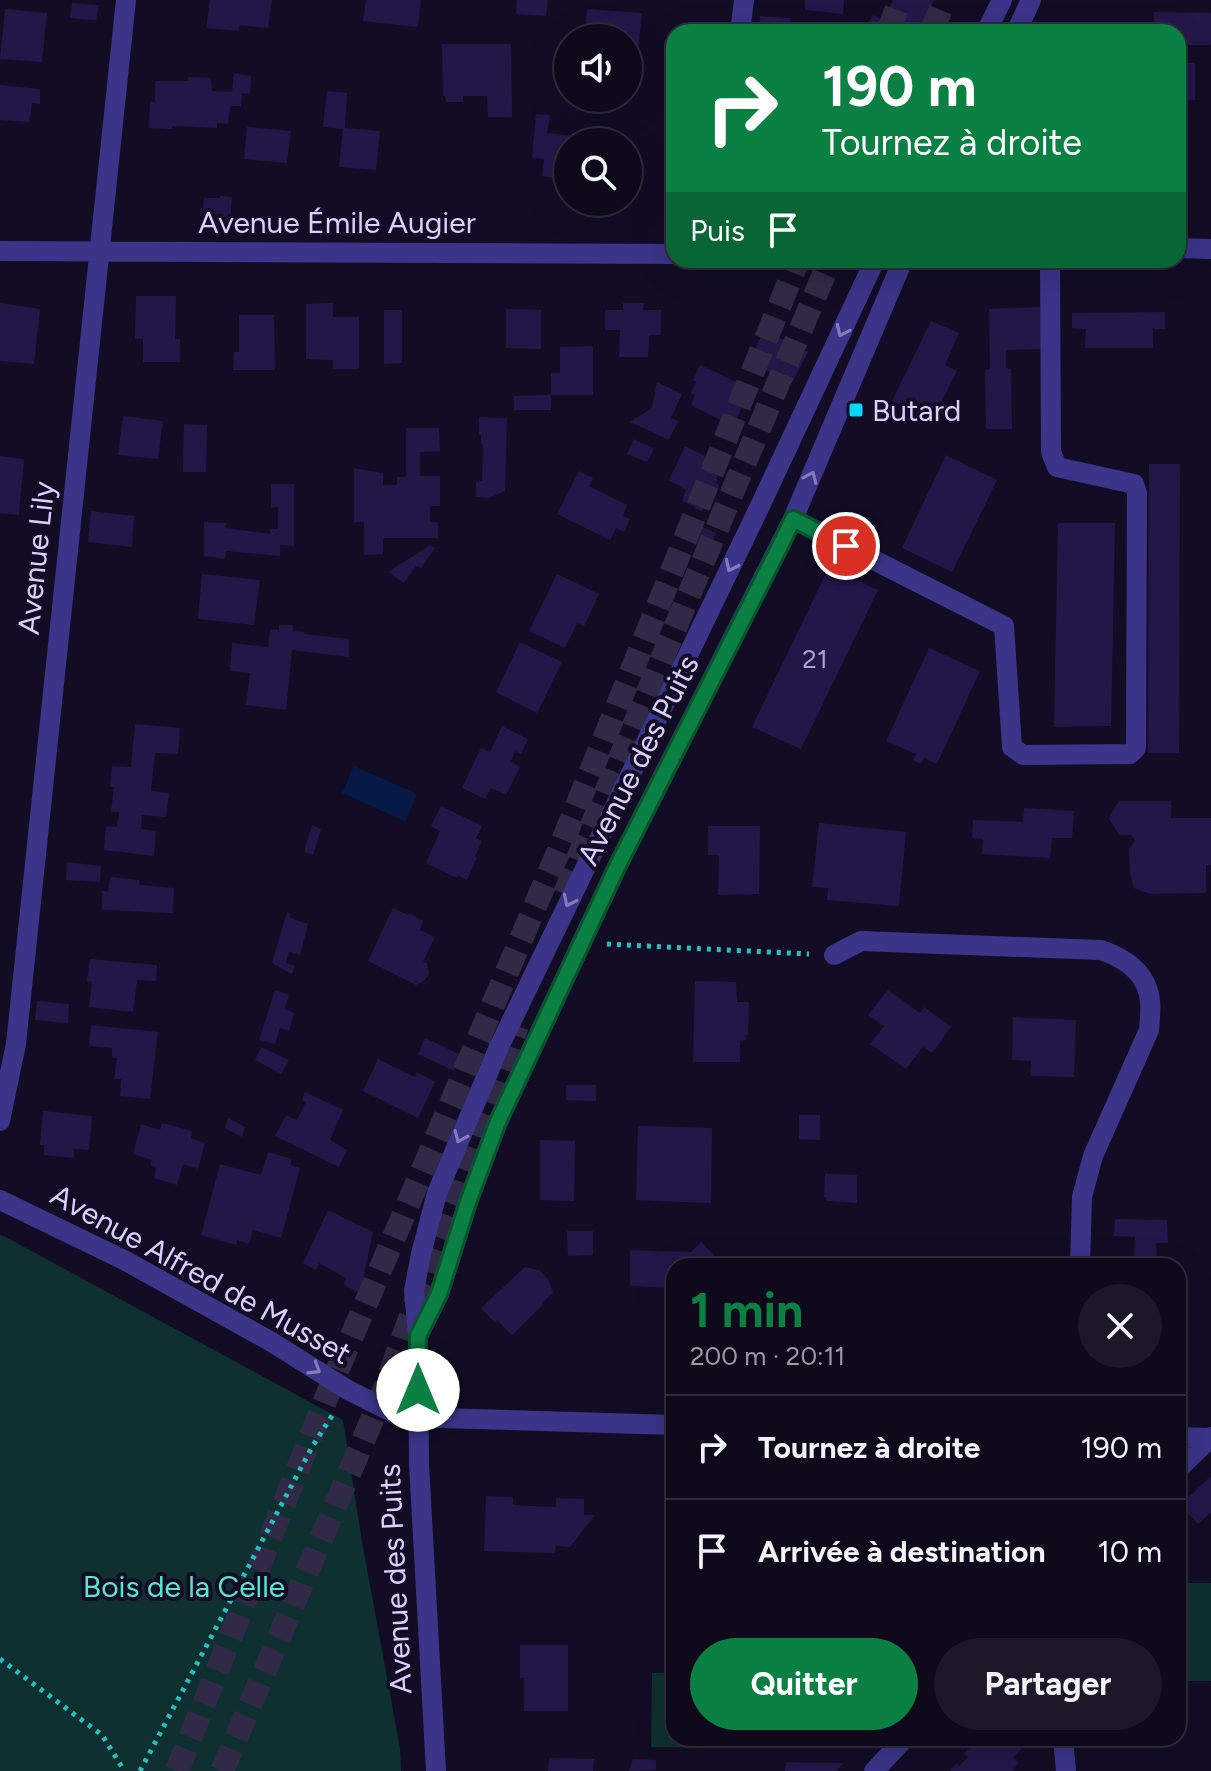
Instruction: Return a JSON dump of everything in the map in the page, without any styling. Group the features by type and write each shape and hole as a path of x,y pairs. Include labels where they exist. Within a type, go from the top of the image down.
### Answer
{"street":[{"name":"Avenue Lily","path":"0,1121 16,1044 126,0"},
{"path":"741,24 744,0"},
{"path":"990,24 1002,0"},
{"path":"1020,24 1031,0"},
{"path":"1186,248 1211,249"},
{"name":"Avenue Émile Augier","path":"0,251 666,254"},
{"name":"Avenue des Puits","path":"436,1771 414,1291 437,1193 499,1047 871,268"},
{"name":"Avenue des Puits","path":"418,1336 439,1294 497,1124 617,867 793,519 900,268"},
{"path":"793,519 1004,626 1012,747 1023,755 1130,754 1136,748 1137,493 1134,484 1057,467 1051,452 1050,268"},
{"path":"834,955 861,941 1101,950 1118,956 1139,974 1149,991 1149,1030 1093,1156 1082,1197 1080,1258"},
{"name":"Avenue Alfred de Musset","path":"0,1200 124,1260 270,1341 348,1390 396,1414 666,1425"},
{"path":"1186,1437 1211,1438"},
{"path":"1186,1461 1211,1438"},
{"path":"874,1771 897,1746"},
{"path":"1064,1746 1066,1771"}],"path":[{"path":"607,944 834,955"},
{"path":"140,1771 312,1447 348,1390"},
{"path":"0,1659 102,1735 122,1771"}],"green space":[{"name":"Bois de la Celle","path":"0,1234 343,1420 400,1748 401,1771 0,1771"},
{"path":"1186,1583 1211,1583 1211,1681 1186,1681"},
{"path":"652,1673 666,1673 666,1746 807,1748 651,1747"}],"water":[{"path":"354,766 417,794 405,821 342,793"}],"building":[{"path":"210,0 272,0 268,28 240,25 239,31 206,28"},
{"path":"366,0 421,0 418,27 363,21"},
{"path":"517,0 548,0 546,16 516,14"},
{"path":"805,0 844,0 843,14 805,10"},
{"path":"893,0 934,0 923,24 867,24 873,15 883,20"},
{"path":"72,3 99,5 96,20 70,18"},
{"path":"5,9 47,13 42,62 0,59"},
{"path":"587,9 642,13 641,24 585,24"},
{"path":"1154,12 1211,13 1211,45 1188,45 1186,24 1154,24"},
{"path":"760,16 790,18 789,24 760,24"},
{"path":"442,44 511,44 512,117 488,117 487,96 463,96 463,102 446,102 443,96"},
{"path":"1186,63 1195,63 1195,100 1186,101"},
{"path":"234,73 251,76 250,94 242,93 241,106 230,106 228,124 217,123 217,128 149,128 150,101 155,102 155,81 211,78 212,91 232,92"},
{"path":"0,85 40,89 40,104 32,103 29,122 0,120"},
{"path":"327,91 347,93 345,128 380,131 376,170 339,167 343,129 323,127"},
{"path":"536,114 550,115 547,133 554,134 554,178 542,176 544,159 532,158"},
{"path":"247,127 291,131 287,163 244,159"},
{"path":"232,197 230,223 201,226 204,198"},
{"path":"136,296 176,296 175,339 180,339 180,362 143,362 143,339 135,338"},
{"path":"0,303 40,309 34,364 0,361"},
{"path":"333,303 333,317 359,317 359,369 333,369 333,360 306,359 306,304"},
{"path":"623,303 644,303 643,310 661,310 661,335 649,335 648,357 619,357 620,330 605,330 605,310 623,310"},
{"path":"1040,307 1041,349 1006,350 1006,368 1011,369 1012,429 986,429 985,370 990,369 989,309"},
{"path":"506,309 541,310 541,349 506,348"},
{"path":"384,310 402,310 402,363 384,364"},
{"path":"1165,312 1165,329 1153,329 1153,348 1085,348 1086,329 1072,328 1072,313"},
{"path":"239,315 274,315 275,370 233,370 234,352 239,352"},
{"path":"931,321 959,333 945,365 957,371 932,421 892,401"},
{"path":"770,333 808,352 792,383 777,376 775,381 769,378 772,373 763,369 769,356 755,349 761,336"},
{"path":"593,346 593,395 551,395 551,373 560,373 560,347"},
{"path":"700,365 751,389 733,426 691,405 695,395 691,393 696,382 693,380"},
{"path":"657,382 682,394 671,418 678,421 669,440 630,422 652,408"},
{"path":"551,395 551,410 514,410 514,396"},
{"path":"123,416 163,421 158,459 118,455"},
{"path":"479,417 507,418 505,491 489,498 476,497 476,482 482,481 483,444 479,434"},
{"path":"184,424 207,425 206,472 183,472"},
{"path":"406,428 439,428 440,451 420,452 420,476 440,476 440,506 430,506 430,522 438,522 438,538 383,538 383,554 364,555 364,522 354,522 354,468 383,473 383,485 397,485 397,477 406,477"},
{"path":"634,439 654,449 647,462 627,454"},
{"path":"685,446 723,465 716,479 719,485 716,495 709,496 702,511 682,501 686,490 669,480"},
{"path":"946,455 997,480 952,572 902,548"},
{"path":"0,456 24,459 19,515 0,513"},
{"path":"1149,464 1180,464 1179,753 1148,753"},
{"path":"579,471 593,478 589,486 627,505 623,516 630,519 624,532 616,528 610,540 557,514"},
{"path":"271,484 294,484 294,546 280,545 280,556 226,551 225,559 204,556 204,522 226,523 226,528 270,534 270,529 278,529 278,507 271,508"},
{"path":"91,511 134,516 132,547 88,542"},
{"path":"684,518 716,533 707,551 676,535"},
{"path":"1058,523 1115,523 1111,726 1054,727"},
{"path":"430,545 435,548 421,568 416,566 404,583 388,572"},
{"path":"829,567 878,590 801,749 752,727"},
{"path":"202,574 260,580 254,625 198,619"},
{"path":"557,574 599,594 584,626 577,623 565,648 529,631"},
{"path":"279,625 293,625 293,631 304,634 349,639 349,657 292,650 286,710 246,705 250,673 230,671 232,643 268,647 270,629 279,630"},
{"path":"520,642 562,662 537,713 496,692"},
{"path":"929,648 980,671 937,764 924,758 921,764 913,760 916,754 886,741"},
{"path":"135,724 180,728 178,754 155,753 151,791 169,793 166,817 142,815 141,829 156,831 154,856 104,850 106,826 117,827 119,812 111,812 114,787 110,787 112,766 131,767"},
{"path":"502,726 528,739 521,754 515,751 511,761 520,767 506,795 491,788 485,799 462,788 481,748 490,752"},
{"path":"1119,801 1171,801 1171,818 1211,818 1211,865 1206,865 1206,893 1150,894 1134,888 1129,849 1135,840 1131,835 1119,835 1109,818"},
{"path":"441,806 482,826 476,838 482,841 467,880 426,863 440,831 431,826"},
{"path":"1024,808 1074,811 1072,838 1052,838 1050,858 982,854 983,839 972,838 973,820 1023,822"},
{"path":"819,823 906,832 899,906 827,900 828,888 812,887"},
{"path":"312,825 321,829 313,855 304,852"},
{"path":"708,826 760,826 759,894 718,895 719,855 708,855"},
{"path":"67,862 101,866 100,882 66,880"},
{"path":"110,877 139,880 140,885 174,888 173,913 102,910 102,891 108,891"},
{"path":"393,908 423,921 420,930 435,937 423,962 427,963 429,974 416,985 368,961"},
{"path":"287,912 291,914 290,918 308,924 300,955 289,952 286,963 295,966 292,974 272,963"},
{"path":"90,959 157,965 156,981 137,980 133,1012 89,1007 92,982 87,981"},
{"path":"695,981 736,982 737,1002 749,1002 748,1035 746,1040 740,1041 740,1062 693,1062"},
{"path":"275,990 289,995 285,1009 294,1013 289,1031 280,1028 275,1044 259,1040"},
{"path":"888,990 920,1013 924,1007 951,1027 932,1053 923,1047 906,1069 870,1044 884,1026 868,1015"},
{"path":"37,1001 69,1004 68,1023 35,1020"},
{"path":"1013,1017 1076,1020 1074,1077 1030,1076 1031,1061 1012,1060"},
{"path":"91,1025 158,1032 150,1099 120,1096 121,1079 114,1079 117,1058 112,1058 112,1048 89,1046"},
{"path":"425,1038 461,1055 454,1071 418,1054"},
{"path":"261,1047 289,1060 281,1074 255,1060"},
{"path":"378,1059 415,1077 417,1072 435,1082 418,1118 363,1091"},
{"path":"566,1085 596,1085 596,1101 566,1100"},
{"path":"305,1092 343,1110 330,1140 347,1150 339,1167 275,1136 286,1115 297,1120 306,1102 302,1100"},
{"path":"43,1111 92,1116 89,1150 74,1149 74,1158 44,1155 44,1145 40,1145"},
{"path":"799,1115 820,1115 820,1140 799,1139"},
{"path":"228,1118 245,1127 242,1137 225,1128"},
{"path":"162,1123 192,1131 191,1138 205,1143 198,1169 183,1164 177,1185 154,1178 156,1167 150,1165 152,1160 133,1154 141,1124 160,1130"},
{"path":"638,1126 712,1128 711,1203 636,1200"},
{"path":"540,1140 575,1141 574,1201 540,1200"},
{"path":"268,1152 292,1159 290,1165 300,1168 281,1238 253,1230 249,1244 237,1240 236,1245 201,1235 220,1164 261,1175"},
{"path":"825,1174 857,1175 857,1203 827,1201 824,1197"},
{"path":"328,1210 373,1232 360,1293 344,1285 346,1278 319,1263 316,1270 303,1263"},
{"path":"1115,1219 1167,1220 1168,1243 1156,1243 1157,1258 1134,1258 1135,1237 1114,1236"},
{"path":"567,1231 593,1231 593,1255 568,1256"},
{"path":"701,1242 717,1258 666,1258 666,1288 630,1286 630,1250 691,1252"},
{"path":"525,1267 539,1270 549,1280 553,1293 512,1335 481,1308"},
{"path":"1211,1476 1211,1512 1198,1524 1186,1511 1186,1499"},
{"path":"486,1496 513,1497 513,1505 556,1507 556,1498 584,1499 584,1515 595,1515 570,1547 556,1546 555,1553 484,1551"},
{"path":"520,1645 568,1645 568,1711 524,1711"},
{"path":"972,1746 1022,1748 1013,1758 1019,1763 1012,1771 949,1771 968,1757 964,1754"},
{"path":"549,1758 594,1759 593,1771 548,1771"},
{"path":"633,1759 656,1760 656,1770 629,1771"},
{"path":"786,1762 844,1763 836,1771 785,1771"}],"tunnel":[{"path":"891,24 900,0"},
{"path":"934,24 945,0"},
{"path":"177,1771 337,1371 562,843 795,268"},
{"path":"565,894 827,268"},
{"path":"222,1771 380,1401 517,1026"}],"place":[{"name":"Butard","path":"856,410"}],"route":[{"path":"418,1390 418,1336 439,1294 497,1124 617,867 793,519 846,546"}]}
